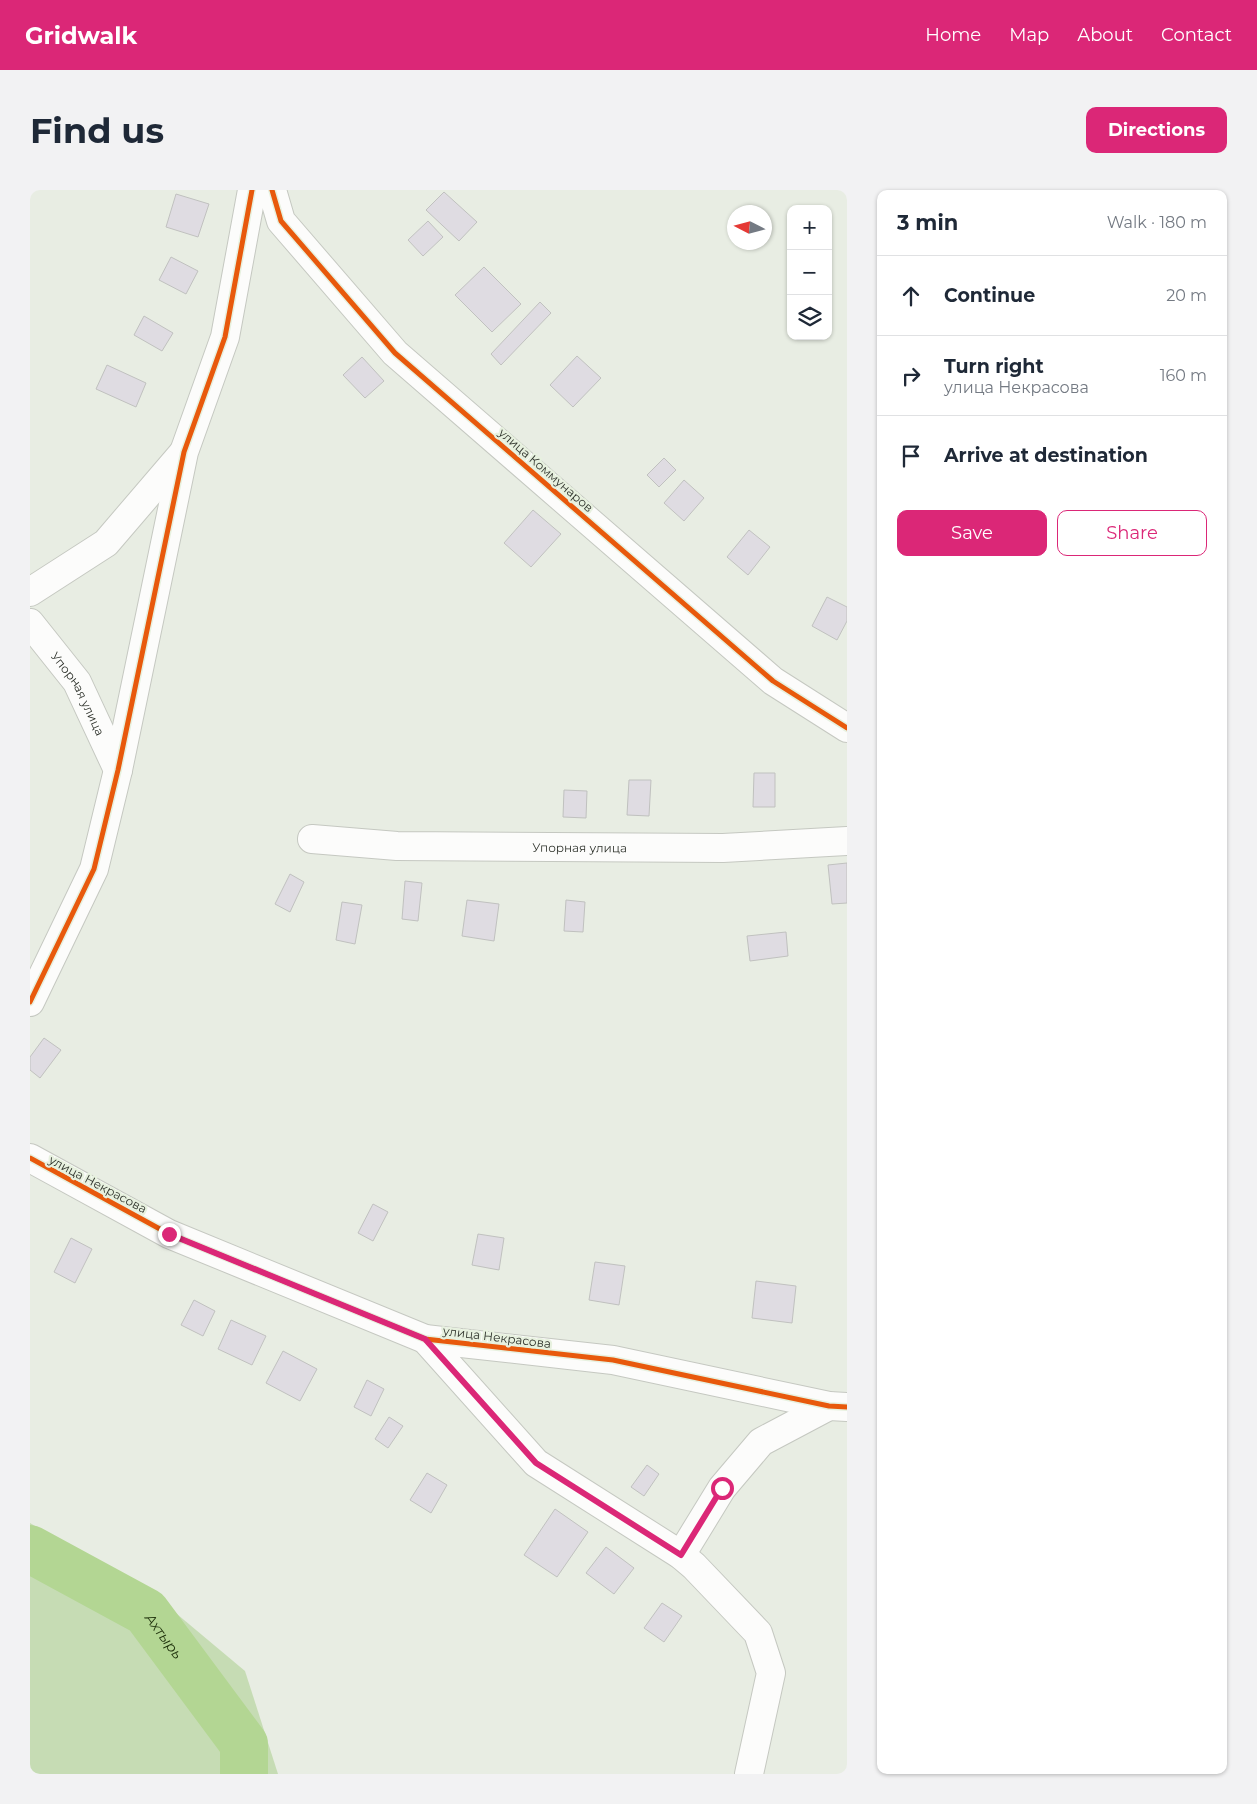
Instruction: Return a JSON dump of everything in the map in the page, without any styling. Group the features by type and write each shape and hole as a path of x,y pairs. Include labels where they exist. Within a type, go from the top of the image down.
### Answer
{"street":[{"path":"30,1002 94,869 118,770 184,452 225,337 252,190"},
{"name":"улица Коммунаров","path":"272,190 281,221 395,353 773,681 847,728"},
{"path":"30,592 106,543 184,452"},
{"name":"Упорная улица","path":"30,623 77,682 118,770"},
{"name":"Упорная улица","path":"312,839 397,846 723,848 847,841"},
{"name":"улица Некрасова","path":"30,1158 169,1234 425,1339 612,1360 838,1406"},
{"name":"улица Некрасова","path":"425,1339 536,1463 681,1555 694,1566 758,1633 771,1673 749,1774"},
{"path":"681,1555 722,1488 761,1442 838,1406"}],"green space":[{"path":"30,1523 159,1599 245,1671 278,1774 30,1774"}],"building":[{"path":"444,192 477,222 459,241 426,210"},
{"path":"176,194 209,204 198,237 166,227"},
{"path":"428,221 443,237 423,256 408,240"},
{"path":"171,257 198,271 186,294 159,280"},
{"path":"484,267 521,304 492,332 455,295"},
{"path":"540,302 551,313 501,365 491,354"},
{"path":"144,316 173,333 162,351 134,335"},
{"path":"577,356 601,378 573,407 550,385"},
{"path":"362,357 384,381 365,398 343,375"},
{"path":"107,365 146,383 136,407 96,389"},
{"path":"664,458 676,470 659,487 647,475"},
{"path":"684,480 704,498 684,521 664,503"},
{"path":"533,510 561,534 531,567 504,543"},
{"path":"749,530 770,547 748,575 727,557"},
{"path":"827,597 847,607 847,621 837,640 812,626"},
{"path":"754,773 775,773 775,807 753,807"},
{"path":"629,780 651,780 649,816 627,815"},
{"path":"564,790 587,791 586,818 563,817"},
{"path":"847,863 847,903 832,904 828,865"},
{"path":"290,874 304,882 290,912 275,904"},
{"path":"405,881 422,883 418,921 402,919"},
{"path":"467,900 499,904 494,941 462,936"},
{"path":"566,900 585,902 583,932 564,931"},
{"path":"342,902 362,905 355,944 336,940"},
{"path":"786,932 788,956 750,961 747,936"},
{"path":"44,1038 61,1050 40,1078 30,1070 30,1057"},
{"path":"373,1204 388,1212 373,1241 358,1233"},
{"path":"478,1234 504,1238 499,1270 472,1265"},
{"path":"71,1238 92,1249 75,1283 54,1272"},
{"path":"595,1262 625,1266 619,1305 589,1300"},
{"path":"756,1281 796,1286 792,1323 752,1318"},
{"path":"194,1300 215,1311 203,1336 181,1325"},
{"path":"231,1320 266,1336 252,1365 218,1349"},
{"path":"283,1351 317,1369 300,1401 266,1383"},
{"path":"367,1380 384,1389 371,1416 354,1407"},
{"path":"389,1417 403,1426 388,1448 375,1439"},
{"path":"647,1465 659,1474 644,1496 631,1487"},
{"path":"427,1473 447,1485 431,1513 410,1500"},
{"path":"555,1509 588,1532 557,1577 524,1555"},
{"path":"606,1547 634,1568 614,1594 586,1573"},
{"path":"662,1603 682,1616 664,1642 644,1628"}],"waterway":[{"name":"Ахтырь","path":"30,1549 146,1612 244,1744 244,1774"}],"cycle path":[{"path":"30,1002 94,869 118,770 184,452 225,337 252,190"},
{"path":"272,190 281,221 395,353 773,681 847,728"},
{"path":"30,1158 169,1234 425,1339 613,1360 829,1406 847,1407"}],"route":[{"path":"169,1234 425,1339 536,1463 681,1555 722,1488"}]}
